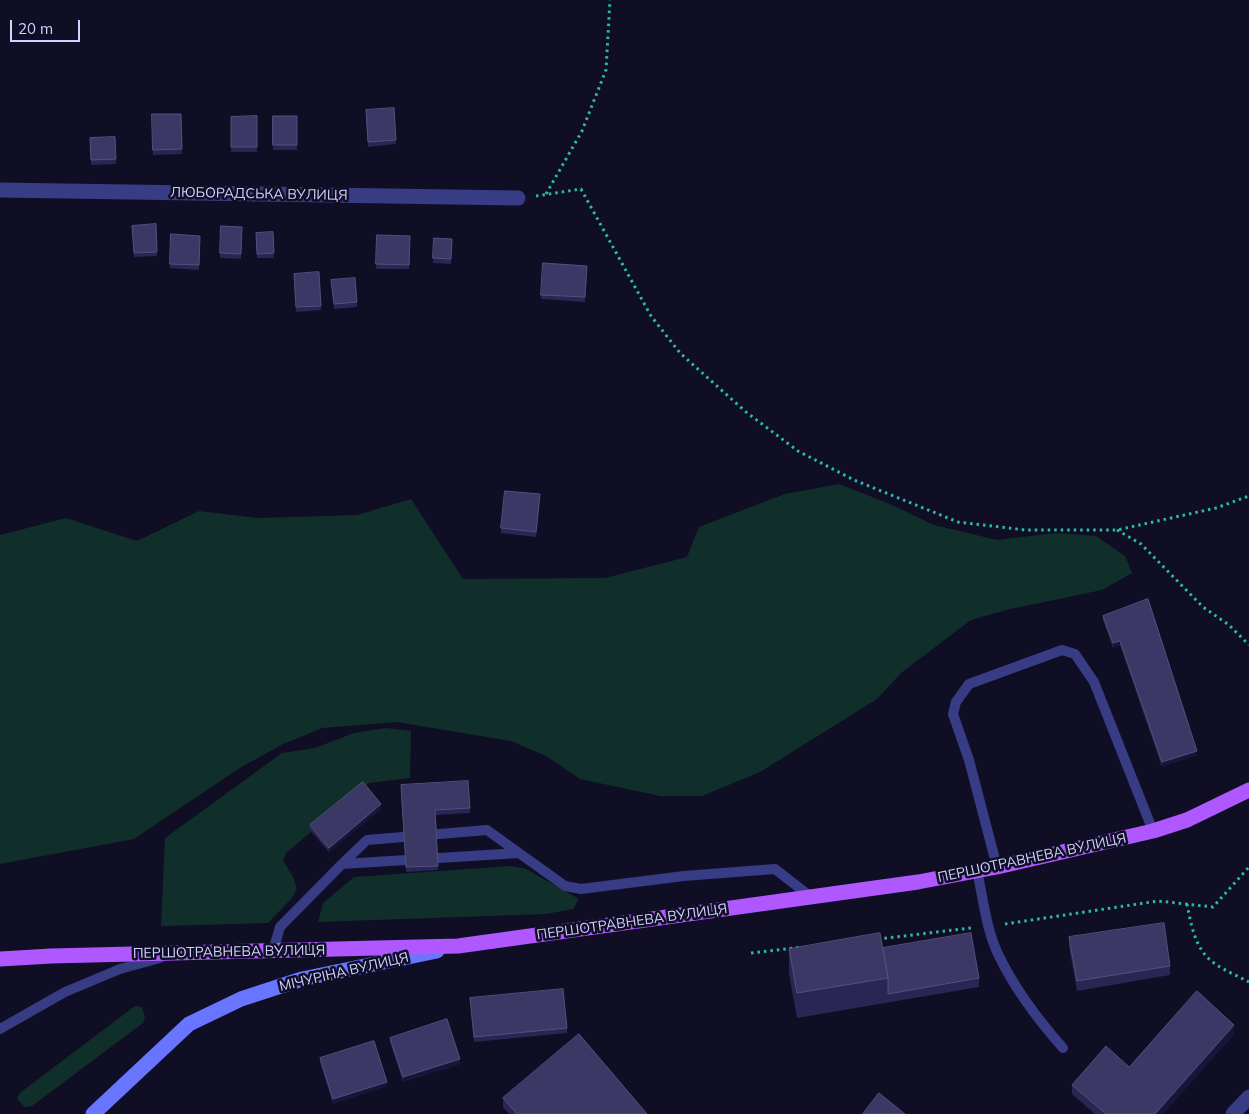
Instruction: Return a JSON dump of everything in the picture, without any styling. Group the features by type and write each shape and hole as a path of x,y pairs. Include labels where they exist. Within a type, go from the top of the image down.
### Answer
{"main road":[{"name":"ПЕРШОТРАВНЕВА ВУЛИЦЯ","path":"0,959 52,956 458,946 918,882 997,867 1153,831 1187,820 1249,790"}],"street":[{"name":"ЛЮБОРАДСЬКА ВУЛИЦЯ","path":"0,190 518,198"},
{"name":"МІЧУРІНА ВУЛИЦЯ","path":"93,1114 189,1024 241,999 302,979 458,946"},
{"path":"1233,1114 1249,1097"}],"lane":[{"path":"997,867 968,760 953,714 956,702 969,684 1062,650 1075,654 1094,682 1153,831"},
{"path":"273,951 280,927 367,840 488,830 565,886 581,889 684,876 774,869 811,897"},
{"path":"342,864 519,853"},
{"path":"977,870 989,926 998,956 1031,1008 1063,1048"},
{"path":"0,1029 65,992 120,969 175,954"}],"path":[{"path":"546,194 582,131 606,70 610,0"},
{"path":"518,198 581,189 650,316 680,353 746,412 798,451 854,480 958,522 1025,530 1117,530 1216,508 1249,496"},
{"path":"1117,530 1142,544 1203,607 1229,625 1249,645"},
{"path":"1249,867 1213,907 1187,904 1191,925 1198,945 1212,962 1249,982"}],"green space":[{"path":"839,484 890,504 934,525 997,540 1055,533 1096,536 1125,556 1132,573 1102,590 1006,610 971,620 901,673 877,699 760,772 702,796 660,796 580,779 546,756 511,741 397,722 322,728 281,745 238,769 134,839 0,864 0,535 66,518 137,541 199,511 258,518 357,515 411,499 463,579 605,578 687,557 699,527 785,494"},
{"path":"386,728 411,731 410,778 369,783 286,853 283,860 293,877 297,889 292,898 268,923 161,926 165,838 282,753 315,748 354,733"},
{"path":"511,866 526,869 579,899 573,909 546,914 318,922 323,903 354,877"},
{"path":"135,1006 142,1007 145,1017 143,1023 32,1106 24,1107 17,1098 21,1092"}],"building":[{"path":"394,108 396,140 368,142 366,110"},
{"path":"152,114 181,114 182,149 153,150"},
{"path":"257,116 257,147 231,147 231,117"},
{"path":"273,116 297,116 297,145 273,145"},
{"path":"115,137 116,159 91,160 90,138"},
{"path":"156,224 157,252 134,253 132,226"},
{"path":"221,226 242,227 241,254 220,253"},
{"path":"273,232 274,253 257,254 256,233"},
{"path":"171,234 200,236 199,265 170,264"},
{"path":"377,235 410,236 409,265 376,264"},
{"path":"434,238 452,239 451,259 433,258"},
{"path":"543,263 587,266 585,297 541,295"},
{"path":"319,272 321,306 296,307 294,274"},
{"path":"355,278 357,302 334,304 331,280"},
{"path":"505,491 540,494 536,532 501,528"},
{"path":"1148,599 1197,751 1162,762 1120,641 1113,643 1103,616"},
{"path":"468,781 470,808 435,810 438,866 406,867 401,785"},
{"path":"363,782 381,804 329,848 310,825"},
{"path":"1164,923 1170,966 1077,981 1069,937"},
{"path":"880,933 888,978 797,993 789,949"},
{"path":"971,933 979,978 888,994 888,978 883,948"},
{"path":"563,989 567,1028 474,1037 470,998"},
{"path":"1197,991 1234,1025 1155,1114 1106,1114 1072,1085 1106,1046 1129,1067"},
{"path":"447,1019 460,1059 403,1077 390,1038"},
{"path":"579,1034 647,1114 517,1114 503,1098"},
{"path":"374,1041 387,1082 333,1099 320,1058"},
{"path":"879,1093 905,1114 863,1114"}]}
